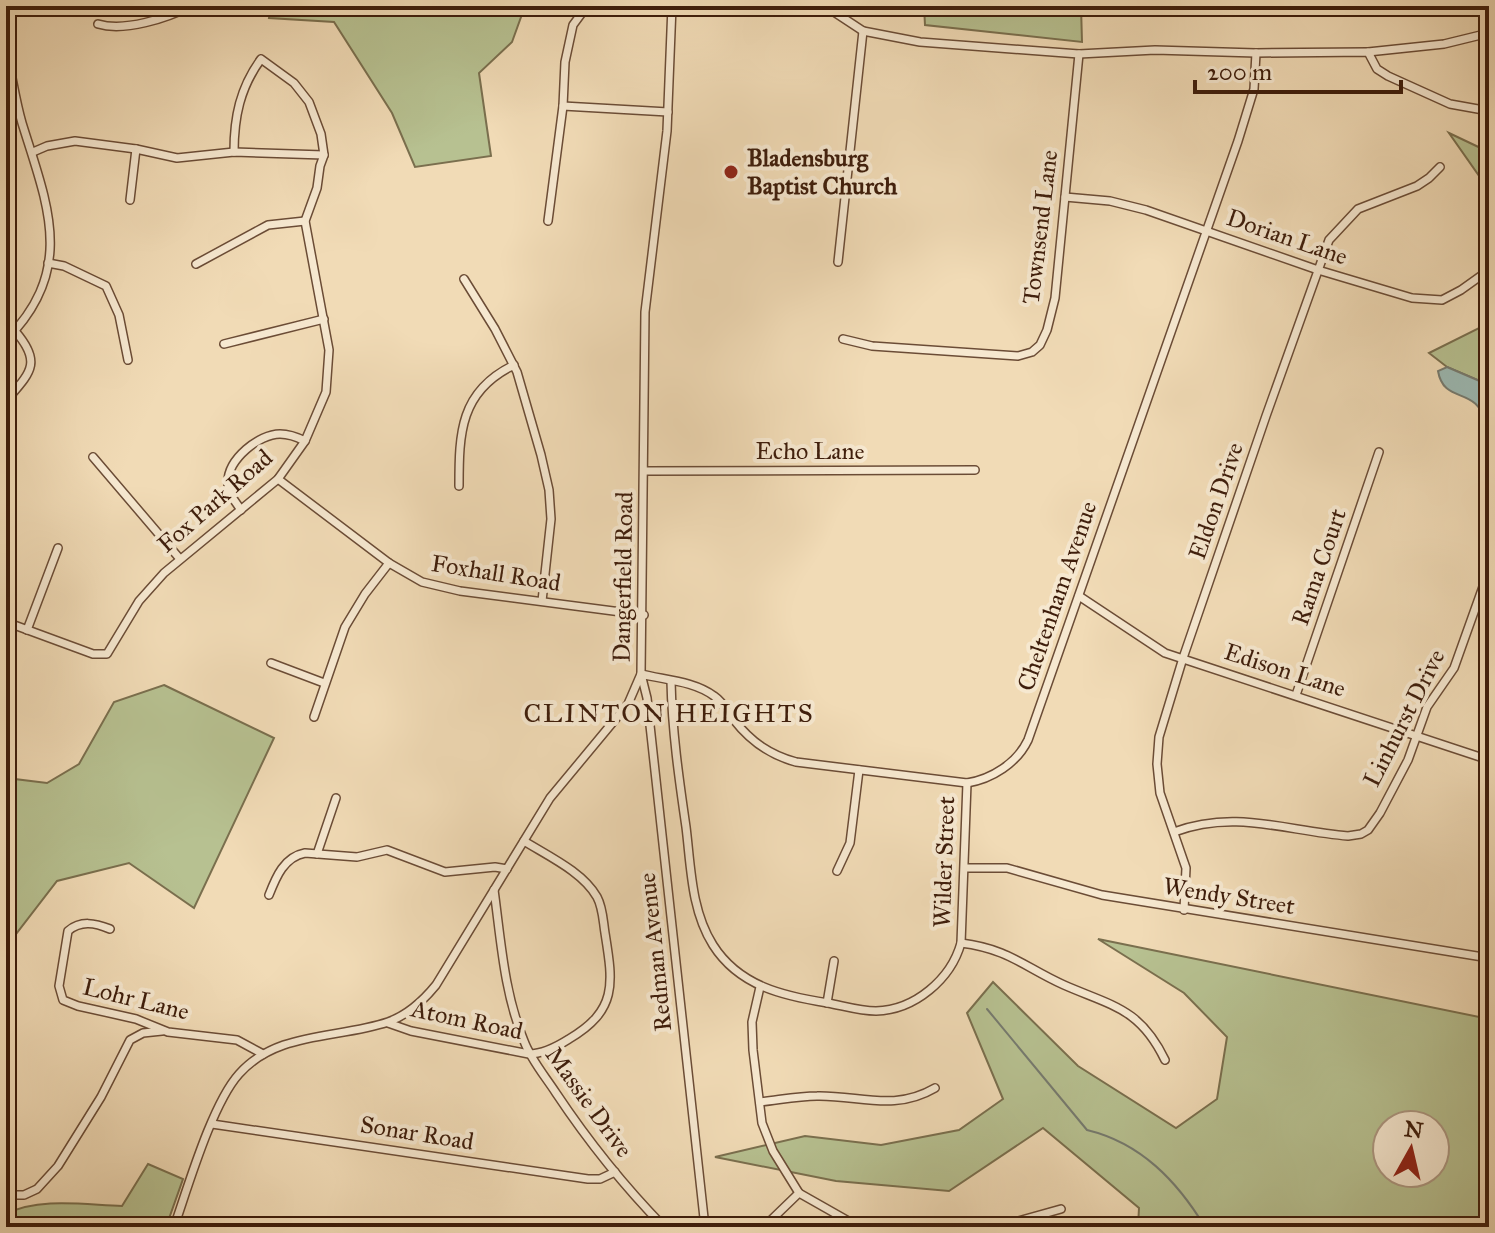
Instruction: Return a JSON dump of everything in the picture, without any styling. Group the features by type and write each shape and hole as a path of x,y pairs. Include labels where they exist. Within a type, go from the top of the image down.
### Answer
{"street":[{"path":"98,24 110,27 127,25 191,6"},
{"path":"548,221 563,106 565,62 573,25 587,6"},
{"name":"Dangerfield Road","path":"174,1227 212,1124 233,1081 247,1065 263,1054 306,1038 388,1023 410,1011 428,995 558,787 628,704 641,674 645,312 668,112 672,6"},
{"path":"825,6 863,31 920,42 1079,54 1155,50 1368,52 1444,44 1489,33"},
{"path":"838,262 863,31"},
{"path":"6,50 21,117 50,214 52,237 48,263 31,310 6,340"},
{"path":"1368,52 1377,69 1388,76 1450,104 1489,111"},
{"name":"Cheltenham Avenue","path":"967,783 994,774 1024,749 1251,100 1256,53"},
{"name":"Townsend Lane","path":"843,339 872,346 1018,356 1032,352 1045,336 1055,298 1079,54"},
{"name":"Fox Park Road","path":"27,630 93,654 105,655 139,601 180,559 278,479 305,441 326,392 329,350 305,221 317,188 324,155 321,134 309,102 287,77 261,59 247,83 236,113 234,152"},
{"path":"563,106 668,112"},
{"path":"33,152 75,141 177,158 234,152 324,155"},
{"path":"130,200 136,149"},
{"name":"Eldon Drive","path":"1184,910 1186,868 1160,793 1157,753 1161,728 1183,658 1329,240 1358,209 1417,186 1440,167"},
{"name":"Dorian Lane","path":"1065,197 1124,203 1318,270 1412,298 1442,300 1489,270"},
{"path":"196,264 268,225 305,221"},
{"path":"48,263 64,266 106,286 119,315 128,360"},
{"path":"464,279 521,381 549,490 551,526 542,601"},
{"path":"224,344 324,319"},
{"path":"6,401 29,373 32,363 29,348 15,331"},
{"path":"459,486 459,440 464,416 482,387 514,365"},
{"path":"241,510 227,482 237,459 268,436 285,434 305,441"},
{"name":"Rama Court","path":"1296,695 1379,452"},
{"path":"93,457 180,559"},
{"name":"Echo Lane","path":"644,471 975,470"},
{"name":"Foxhall Road","path":"278,479 389,563 432,586 644,615"},
{"path":"6,622 27,630 58,548"},
{"path":"314,717 345,627 389,563"},
{"name":"Linhurst Drive","path":"1174,832 1196,824 1235,820 1331,835 1361,834 1376,819 1408,760 1431,701 1454,668 1489,570"},
{"name":"Edison Lane","path":"1079,596 1153,646 1489,760"},
{"path":"271,663 324,683"},
{"path":"641,674 695,686 715,696 743,731 772,753 796,762 967,783"},
{"name":"Redman Avenue","path":"641,674 647,698 705,1227"},
{"path":"671,681 680,784 699,916 723,958 760,987 778,994 879,1011 915,1001 931,990 944,976 961,943 998,950 1065,985 1113,1003 1140,1023 1165,1060"},
{"path":"837,871 850,843 859,770"},
{"name":"Wilder Street","path":"961,943 967,783"},
{"path":"317,854 336,798"},
{"name":"Atom Road","path":"388,1023 411,1031 538,1054 595,1022 609,995 612,978 597,898 576,875 524,841"},
{"path":"269,895 281,870 299,854 357,857 387,850 445,872 495,867 507,869"},
{"name":"Wendy Street","path":"965,868 1007,868 1102,895 1489,958"},
{"name":"Massie Drive","path":"494,890 504,972 529,1054 615,1172 664,1227"},
{"name":"Lohr Lane","path":"110,929 89,923 76,925 68,931 59,981 61,997 69,1004 136,1019 168,1032 237,1040 263,1054"},
{"path":"827,1003 834,961"},
{"path":"760,987 752,1033 762,1123 773,1151 799,1193 859,1227"},
{"path":"13,1195 24,1195 37,1189 58,1166 101,1097 130,1040 143,1033 168,1032"},
{"path":"760,1102 820,1096 880,1103 935,1088"},
{"name":"Sonar Road","path":"212,1124 588,1179 600,1179 615,1172"},
{"path":"770,1221 799,1193"},
{"path":"997,1227 1061,1209"}],"green space":[{"path":"271,6 525,6 512,42 479,73 491,156 415,167 392,113 334,22 269,18"},
{"path":"924,6 1081,6 1082,42 925,25"},
{"path":"1449,133 1489,152 1489,190"},
{"path":"1489,323 1489,385 1447,367 1429,353"},
{"path":"164,685 274,738 194,908 129,863 57,881 6,947 6,778 47,783 79,764 114,702"},
{"path":"1098,939 1489,1019 1489,1227 1138,1227 1139,1208 1043,1128 949,1191 836,1181 715,1157 805,1136 881,1145 959,1130 1003,1099 967,1013 993,982 1078,1066 1176,1128 1217,1099 1227,1037 1184,993"},
{"path":"148,1164 183,1179 166,1227 6,1227 6,1214 33,1205 122,1206"}],"water":[{"path":"1447,367 1489,385 1489,423 1486,425 1476,404 1441,382 1438,371"}],"waterway":[{"path":"987,1009 1087,1130 1124,1144 1156,1166 1182,1194 1205,1227"}],"place":[{"name":"Bladensburg Baptist Church","path":"731,172"}],"district":[{"name":"CLINTON HEIGHTS","path":"669,713"}]}
